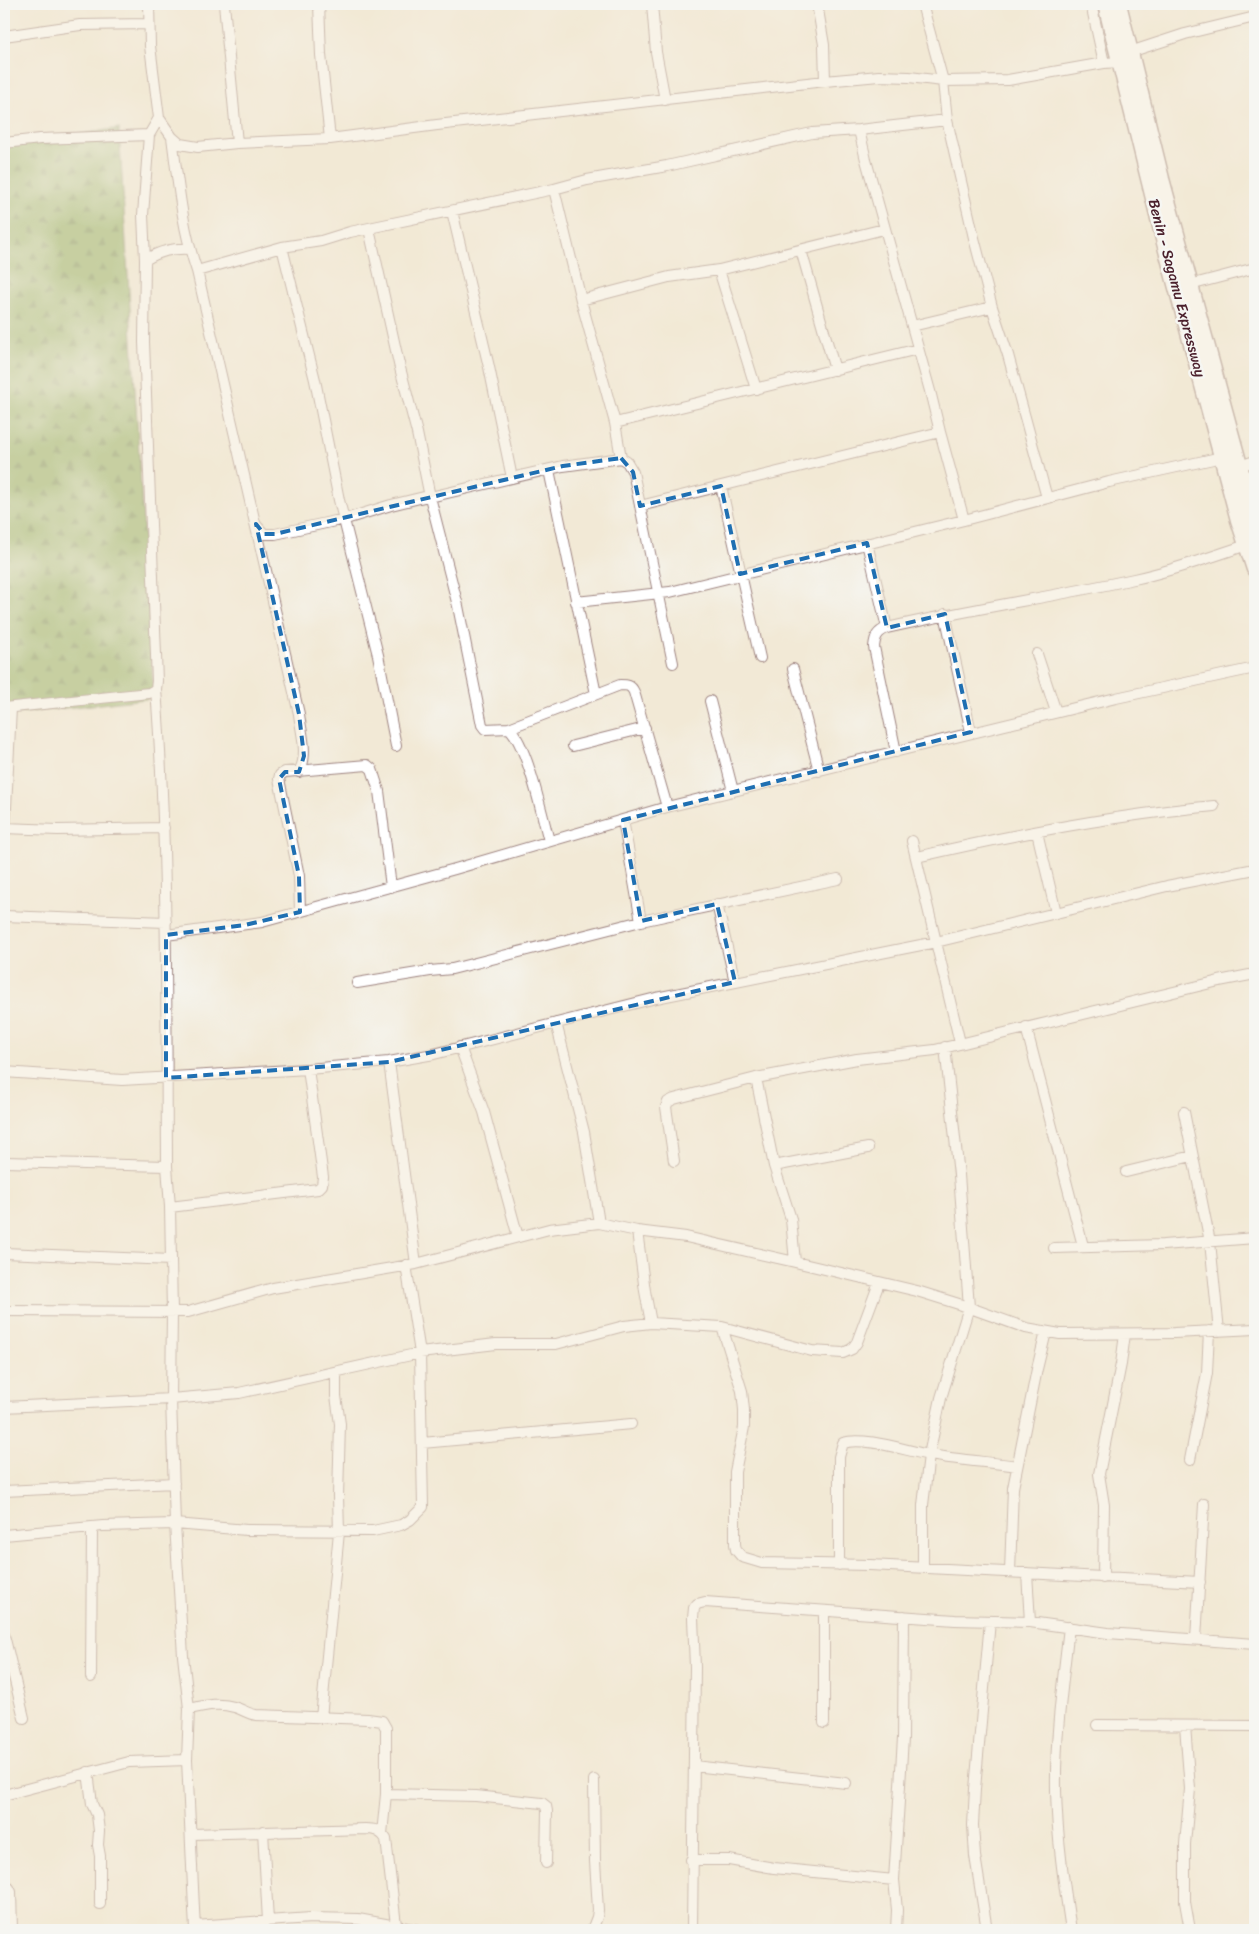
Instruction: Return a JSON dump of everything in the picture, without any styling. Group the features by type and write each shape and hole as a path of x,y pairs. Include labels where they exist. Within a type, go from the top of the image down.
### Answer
{"highway":[{"name":"Benin - Sagamu Expressway","path":"1106,4 1118,59 1164,239 1222,457 1255,569"},
{"path":"1118,4 1118,59 1161,179 1255,524"}],"street":[{"path":"149,4 148,24 159,118 172,137 180,144 198,147 238,143 330,140 438,125 879,76 943,81 1008,80 1070,70 1118,59 1185,34 1255,17"},
{"path":"224,4 238,143"},
{"path":"319,4 321,55 330,140"},
{"path":"652,4 656,52 665,100"},
{"path":"817,4 824,45 825,81"},
{"path":"922,4 943,81 947,120 974,238 1047,498"},
{"path":"1091,4 1118,59"},
{"path":"4,36 80,25 148,24"},
{"path":"159,118 149,135 143,215 145,260 144,342 156,689 162,761 164,828 167,1166 170,1207 171,1399 175,1524 183,1656 189,1709 187,1760 195,1928 311,1918 358,1919 418,1930"},
{"path":"197,271 282,247 321,241 350,232 812,133 859,130 947,120"},
{"path":"859,130 884,229 964,520"},
{"path":"4,143 40,139 149,135"},
{"path":"172,137 180,200 190,250 197,271 299,714 304,756 304,764 299,772"},
{"path":"554,189 581,300 615,423 621,458 633,472 673,663"},
{"path":"452,211 489,366 512,478"},
{"path":"369,228 430,497 458,606 482,725 485,730 509,728 620,685 628,685 632,687 667,807"},
{"path":"581,300 669,277 719,270 884,229"},
{"path":"282,247 315,380 344,519 378,655 396,746"},
{"path":"145,260 159,252 177,248 190,250"},
{"path":"801,250 835,370"},
{"path":"1190,285 1255,268"},
{"path":"719,270 756,389"},
{"path":"912,326 992,307"},
{"path":"615,423 918,350"},
{"path":"640,506 940,432"},
{"path":"576,602 658,594 964,520 1109,482 1222,457"},
{"path":"256,524 264,534 274,534 512,478 621,458"},
{"path":"1239,466 1255,461"},
{"path":"549,470 596,694"},
{"path":"721,486 760,658"},
{"path":"867,542 887,628"},
{"path":"896,752 874,647 875,638 880,632 887,628 946,614 1168,571 1247,545"},
{"path":"946,614 971,732"},
{"path":"1037,654 1056,712"},
{"path":"166,934 245,925 300,912 667,807 971,732 1255,668"},
{"path":"793,669 818,771"},
{"path":"156,689 149,693 7,708 4,828 58,830 164,828"},
{"path":"710,701 733,791"},
{"path":"509,728 515,733 530,771 549,841"},
{"path":"573,746 644,728"},
{"path":"300,912 299,876 279,779 280,774 285,772 367,765 372,769 379,791 391,887"},
{"path":"917,858 1120,816 1214,806"},
{"path":"623,820 641,921"},
{"path":"1038,832 1056,913"},
{"path":"912,842 960,1043"},
{"path":"4,1072 122,1080 308,1069 388,1062 460,1047 656,998 936,942 1167,886 1255,869"},
{"path":"357,983 452,969 641,921 838,879"},
{"path":"717,904 735,982"},
{"path":"4,916 166,922"},
{"path":"674,1161 666,1107 668,1102 674,1099 756,1078 857,1059 945,1047 1255,974"},
{"path":"556,1023 584,1132 599,1223"},
{"path":"1026,1027 1083,1246"},
{"path":"460,1047 484,1112 518,1237"},
{"path":"924,1568 923,1505 929,1455 941,1398 969,1307 960,1185 945,1047"},
{"path":"4,1535 92,1527 175,1524 247,1530 374,1531 401,1525 410,1520 423,1507 420,1353 388,1062"},
{"path":"170,1207 318,1189 322,1185 324,1177 308,1069"},
{"path":"756,1078 774,1166 791,1219 795,1262"},
{"path":"1184,1112 1210,1242 1214,1331 1190,1460"},
{"path":"774,1166 868,1148"},
{"path":"1126,1172 1192,1156"},
{"path":"4,1162 167,1166"},
{"path":"4,1311 188,1312 273,1288 411,1265 549,1229 599,1223 637,1231 686,1236 880,1282 969,1307 1026,1328 1046,1332 1060,1334 1125,1334 1255,1329"},
{"path":"637,1231 651,1323"},
{"path":"1054,1248 1163,1245 1255,1238"},
{"path":"4,1253 171,1260"},
{"path":"4,1406 171,1399 249,1392 420,1353 496,1344 556,1344 624,1326 651,1323 722,1327 812,1351 843,1352 852,1349 857,1342 880,1282"},
{"path":"722,1327 742,1391 744,1410 744,1427 735,1472 736,1550 745,1559 762,1563 924,1568 1200,1582"},
{"path":"1010,1572 1013,1488 1046,1332"},
{"path":"1103,1578 1104,1505 1099,1474 1121,1364 1125,1334"},
{"path":"321,1718 339,1532 340,1424 336,1396 336,1372"},
{"path":"422,1443 631,1424"},
{"path":"839,1565 839,1457 843,1443 850,1440 929,1455 1017,1466"},
{"path":"4,1491 174,1483"},
{"path":"1196,1639 1204,1504"},
{"path":"91,1677 92,1527"},
{"path":"1028,1573 1030,1622"},
{"path":"692,1930 693,1618 694,1608 697,1604 705,1602 824,1612 1030,1622 1108,1633 1255,1644"},
{"path":"824,1612 824,1723"},
{"path":"896,1930 897,1910 894,1880 903,1738 904,1616"},
{"path":"987,1930 975,1856 973,1825 990,1621"},
{"path":"1069,1627 1058,1727 1056,1789 1060,1857 1071,1930"},
{"path":"4,1635 24,1718"},
{"path":"189,1709 224,1705 235,1707 246,1714 382,1721 386,1728 386,1794 382,1834"},
{"path":"1097,1725 1255,1726"},
{"path":"1185,1726 1190,1788 1185,1844 1185,1902 1190,1930"},
{"path":"4,1794 129,1762 187,1760"},
{"path":"694,1766 846,1783"},
{"path":"88,1772 92,1804 97,1815 99,1831 100,1904"},
{"path":"592,1930 598,1910 594,1780"},
{"path":"386,1794 476,1796 542,1803 546,1806 547,1812 546,1863"},
{"path":"192,1834 365,1828 375,1830 386,1838 396,1925"},
{"path":"263,1831 268,1921"},
{"path":"691,1860 729,1860 774,1868 894,1880"},
{"path":"4,1887 9,1888 11,1892 12,1930"}],"highlighted area":[{"path":"621,458 633,472 640,506 721,486 740,574 867,543 887,628 945,614 971,732 623,820 641,921 717,904 735,982 389,1062 166,1078 166,935 245,925 300,912 299,876 279,779 285,772 299,772 304,756 299,714 256,524 264,534 275,534 563,466"}],"green space":[{"path":"119,128 154,698 4,715 4,146"}]}
